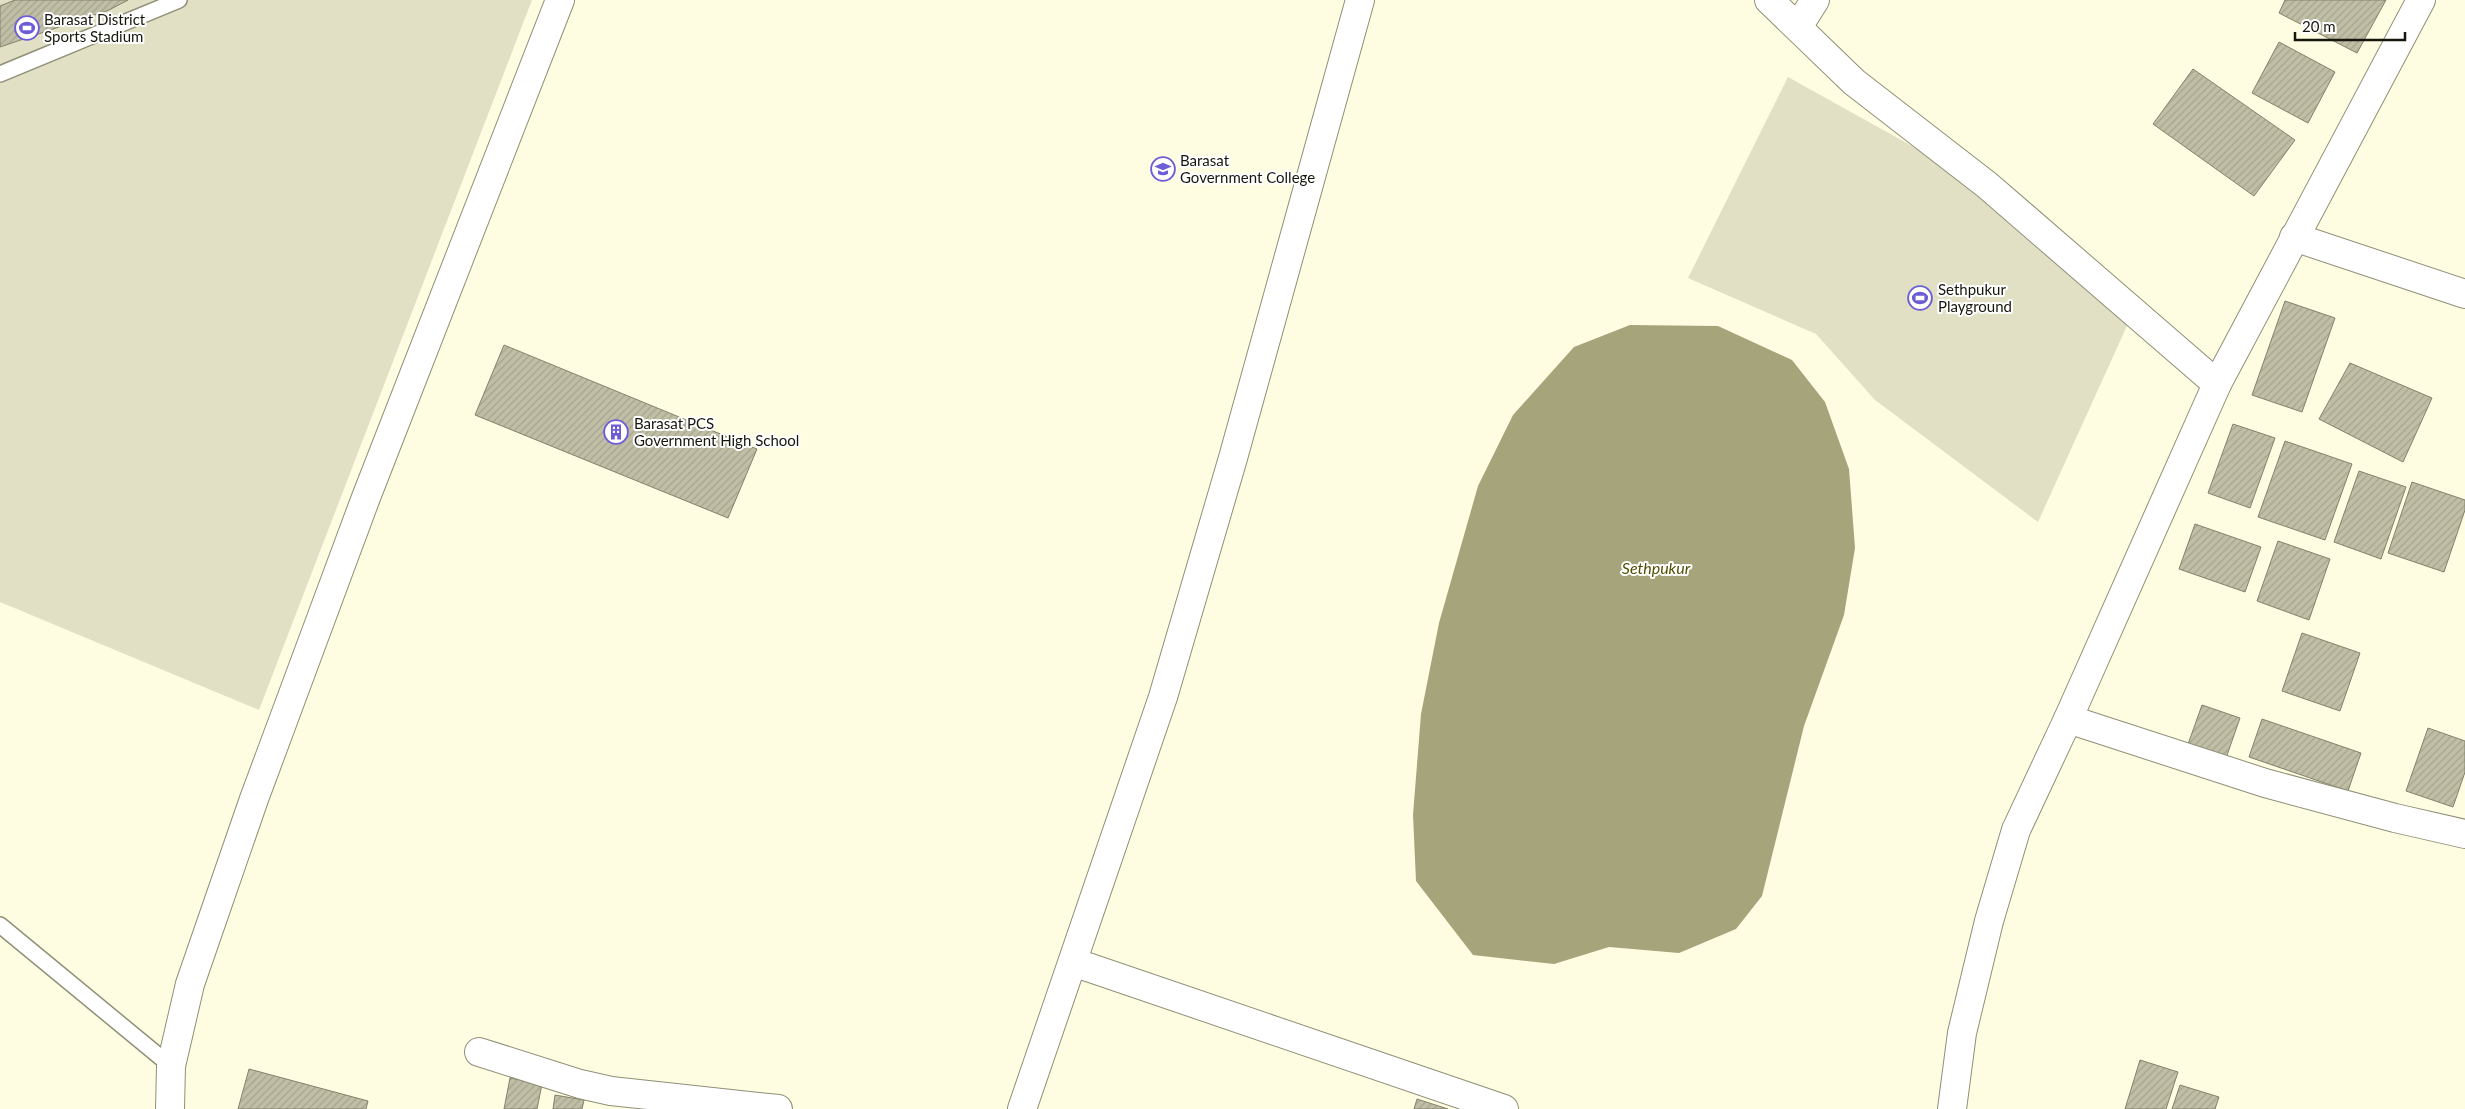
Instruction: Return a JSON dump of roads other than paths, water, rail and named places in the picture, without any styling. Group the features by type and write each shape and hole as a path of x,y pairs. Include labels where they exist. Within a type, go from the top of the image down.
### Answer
{"main road":[{"path":"170,1109 171,1066 190,984 254,799 369,491 560,0"},
{"path":"1022,1109 1163,697 1233,458 1360,0"},
{"path":"1769,0 1854,82 1987,185 2217,384"},
{"path":"1798,27 1815,0"},
{"path":"1952,1109 1962,1033 1988,921 2016,830 2068,719 2217,384 2421,0"},
{"path":"2294,237 2465,294"},
{"path":"2068,719 2265,784 2465,834"},
{"path":"1073,962 1504,1109"},
{"path":"479,1052 580,1084 653,1103 778,1109"}],"lane":[{"path":"0,74 179,0"},
{"path":"0,925 171,1066"}],"water":[{"name":"Sethpukur","path":"1630,325 1718,326 1792,360 1825,402 1849,469 1855,548 1844,615 1804,726 1762,896 1736,929 1679,953 1609,947 1554,964 1473,955 1416,881 1413,815 1421,714 1439,623 1478,486 1513,415 1574,347"}],"place":[{"name":"Barasat District Sports Stadium","path":"27,28"},
{"name":"Barasat Government College","path":"1163,169"},
{"name":"Sethpukur Playground","path":"1920,298"},
{"name":"Barasat PCS Government High School","path":"616,432"}]}
